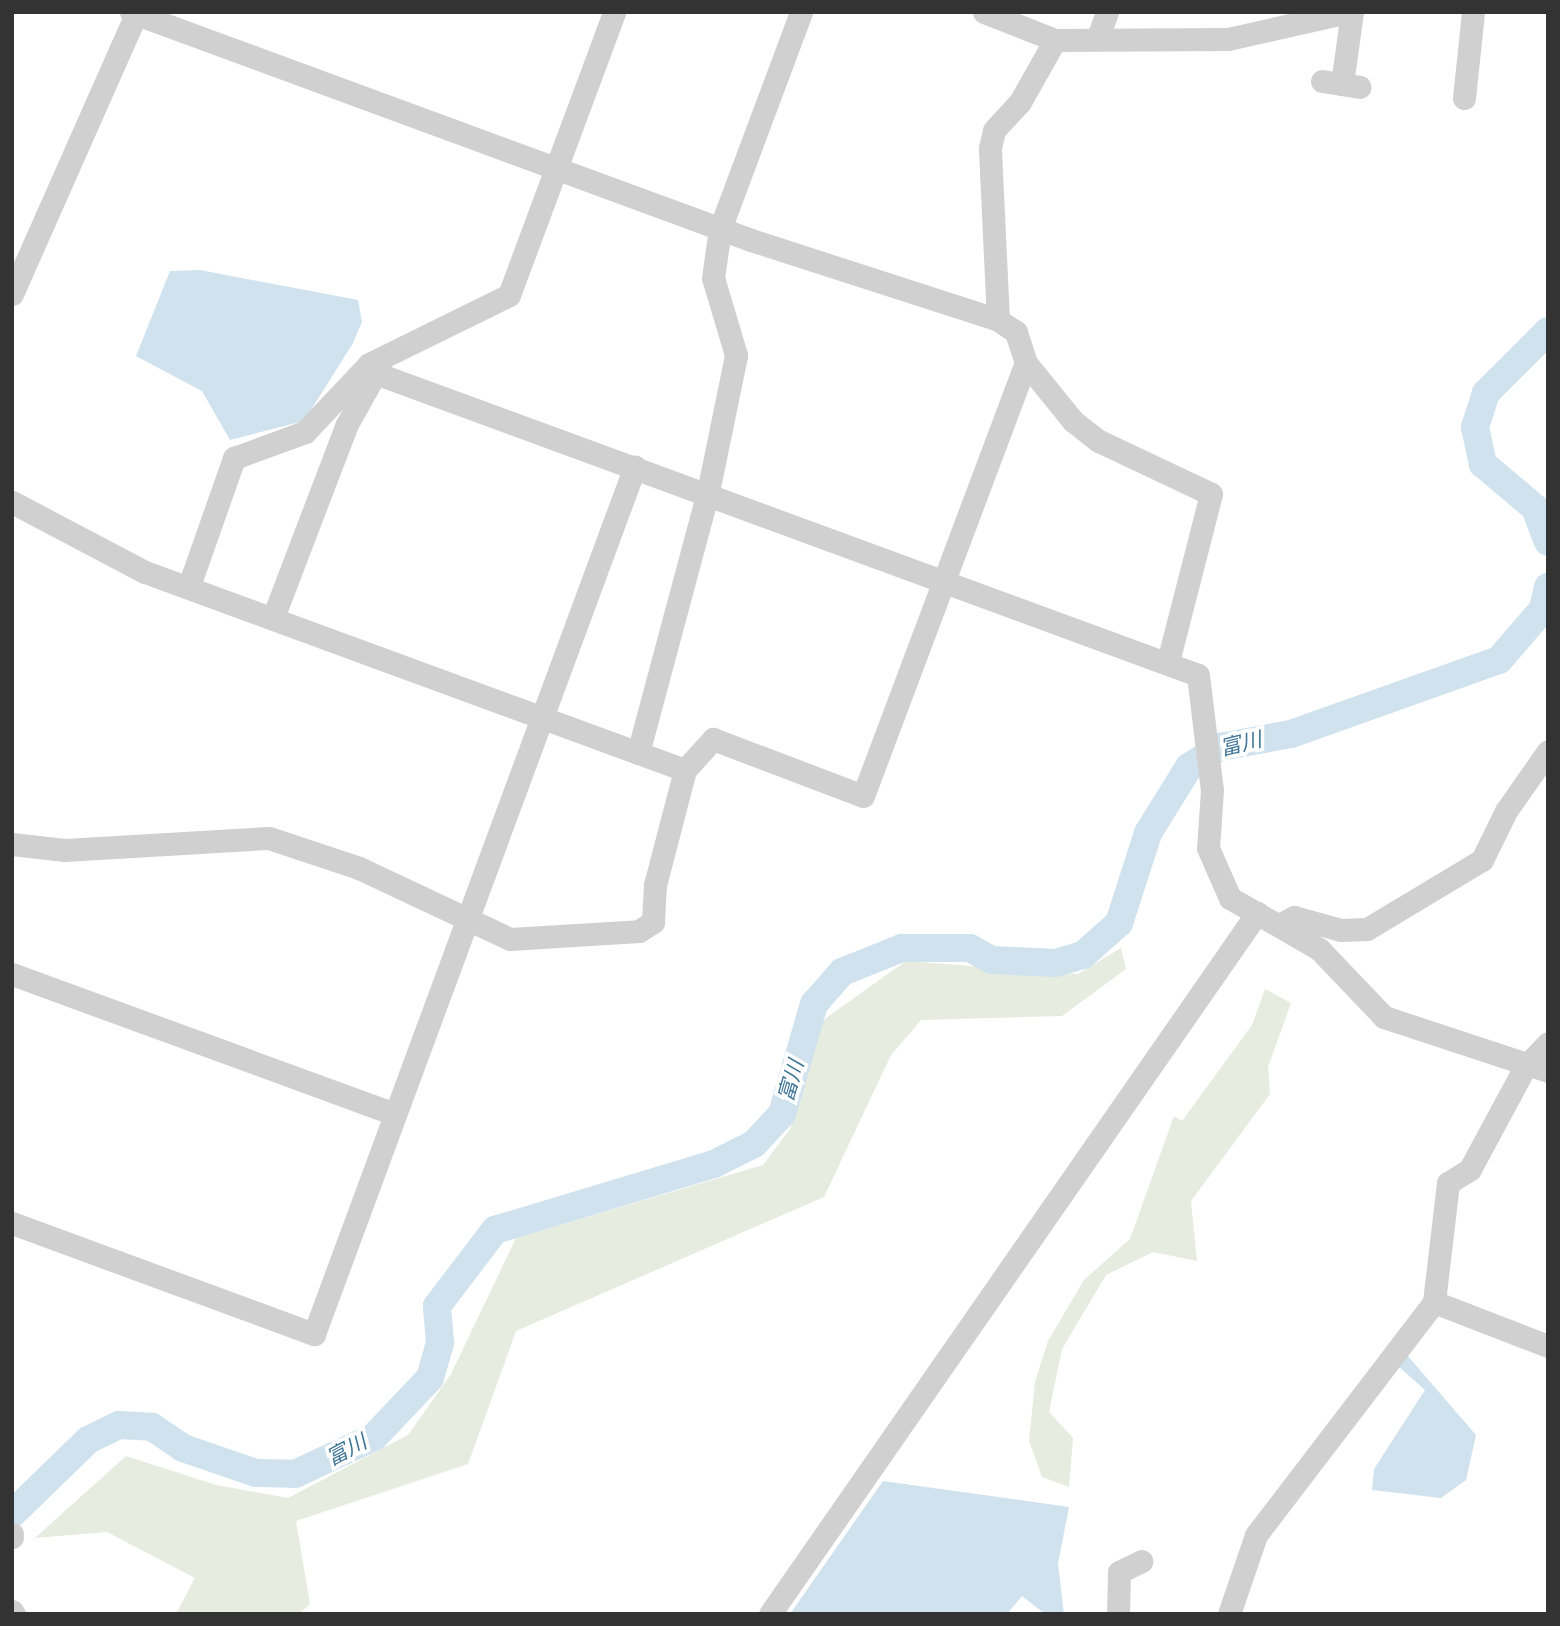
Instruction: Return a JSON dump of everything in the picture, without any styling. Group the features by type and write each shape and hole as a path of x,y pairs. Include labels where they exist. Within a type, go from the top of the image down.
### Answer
{"street":[{"path":"274,615 346,426 380,366 509,295 558,170 614,12"},
{"path":"638,753 708,492 736,355 713,278 720,229 801,12"},
{"path":"984,12 1055,40 1098,37 1228,39 1350,12 1341,84"},
{"path":"1098,37 1107,12"},
{"path":"1464,98 1473,12"},
{"path":"12,294 135,13 720,229 998,320 1016,332 1026,363 1073,421 1099,441 1211,494 1168,663"},
{"path":"998,320 990,148 994,130 1020,102 1055,40"},
{"path":"12,844 65,850 269,838 359,868 510,939 639,932 653,922 655,885 685,770 713,739 863,796 1026,363"},
{"path":"190,583 234,458 305,432 369,364 380,366 635,467 1198,675 1212,790 1208,848 1218,878 1230,898 1281,924 1319,949 1384,1017 1525,1066 1548,1071"},
{"path":"12,1223 314,1334 466,916 635,467"},
{"path":"12,502 145,572 190,583 685,770"},
{"path":"1281,924 1294,917 1341,930 1367,929 1482,860 1506,811 1548,751"},
{"path":"770,1614 1257,913"},
{"path":"12,974 394,1115"},
{"path":"1229,1614 1256,1535 1434,1302 1448,1183 1470,1170 1525,1066 1548,1043"},
{"path":"1434,1302 1548,1346"},
{"path":"1118,1614 1119,1572 1142,1561"}],"shaded area":[{"path":"1121,948 1126,969 1062,1016 921,1020 891,1055 824,1197 516,1331 468,1464 296,1521 310,1604 299,1614 176,1614 195,1578 107,1532 35,1538 126,1456 216,1485 288,1498 408,1435 451,1374 516,1238 763,1165 790,1129 822,1021 906,961 1078,974"},
{"path":"1265,989 1291,1003 1268,1067 1270,1094 1191,1201 1197,1261 1153,1252 1106,1275 1062,1349 1049,1412 1073,1438 1069,1487 1042,1477 1029,1441 1035,1382 1048,1341 1084,1280 1130,1239 1174,1116 1182,1121 1252,1025"}],"water":[{"path":"200,270 358,300 362,322 353,343 304,421 230,440 202,391 136,356 170,271"},
{"path":"1407,1355 1476,1435 1466,1480 1441,1498 1372,1490 1374,1469 1425,1390 1397,1365"},
{"path":"883,1481 1069,1507 1058,1564 1064,1614 1045,1614 1022,1596 1007,1614 790,1614"}],"waterway":[{"name":"富川","path":"1548,331 1486,393 1475,427 1483,464 1535,508 1548,542"},
{"name":"富川","path":"12,1514 88,1440 119,1425 152,1427 183,1448 256,1473 295,1474 374,1437 430,1378 440,1342 437,1306 495,1230 714,1164 754,1144 782,1114 814,1004 842,972 902,948 970,948 992,960 1055,963 1083,955 1119,923 1148,833 1189,767 1220,747 1291,734 1499,660 1543,609 1548,587"}]}
